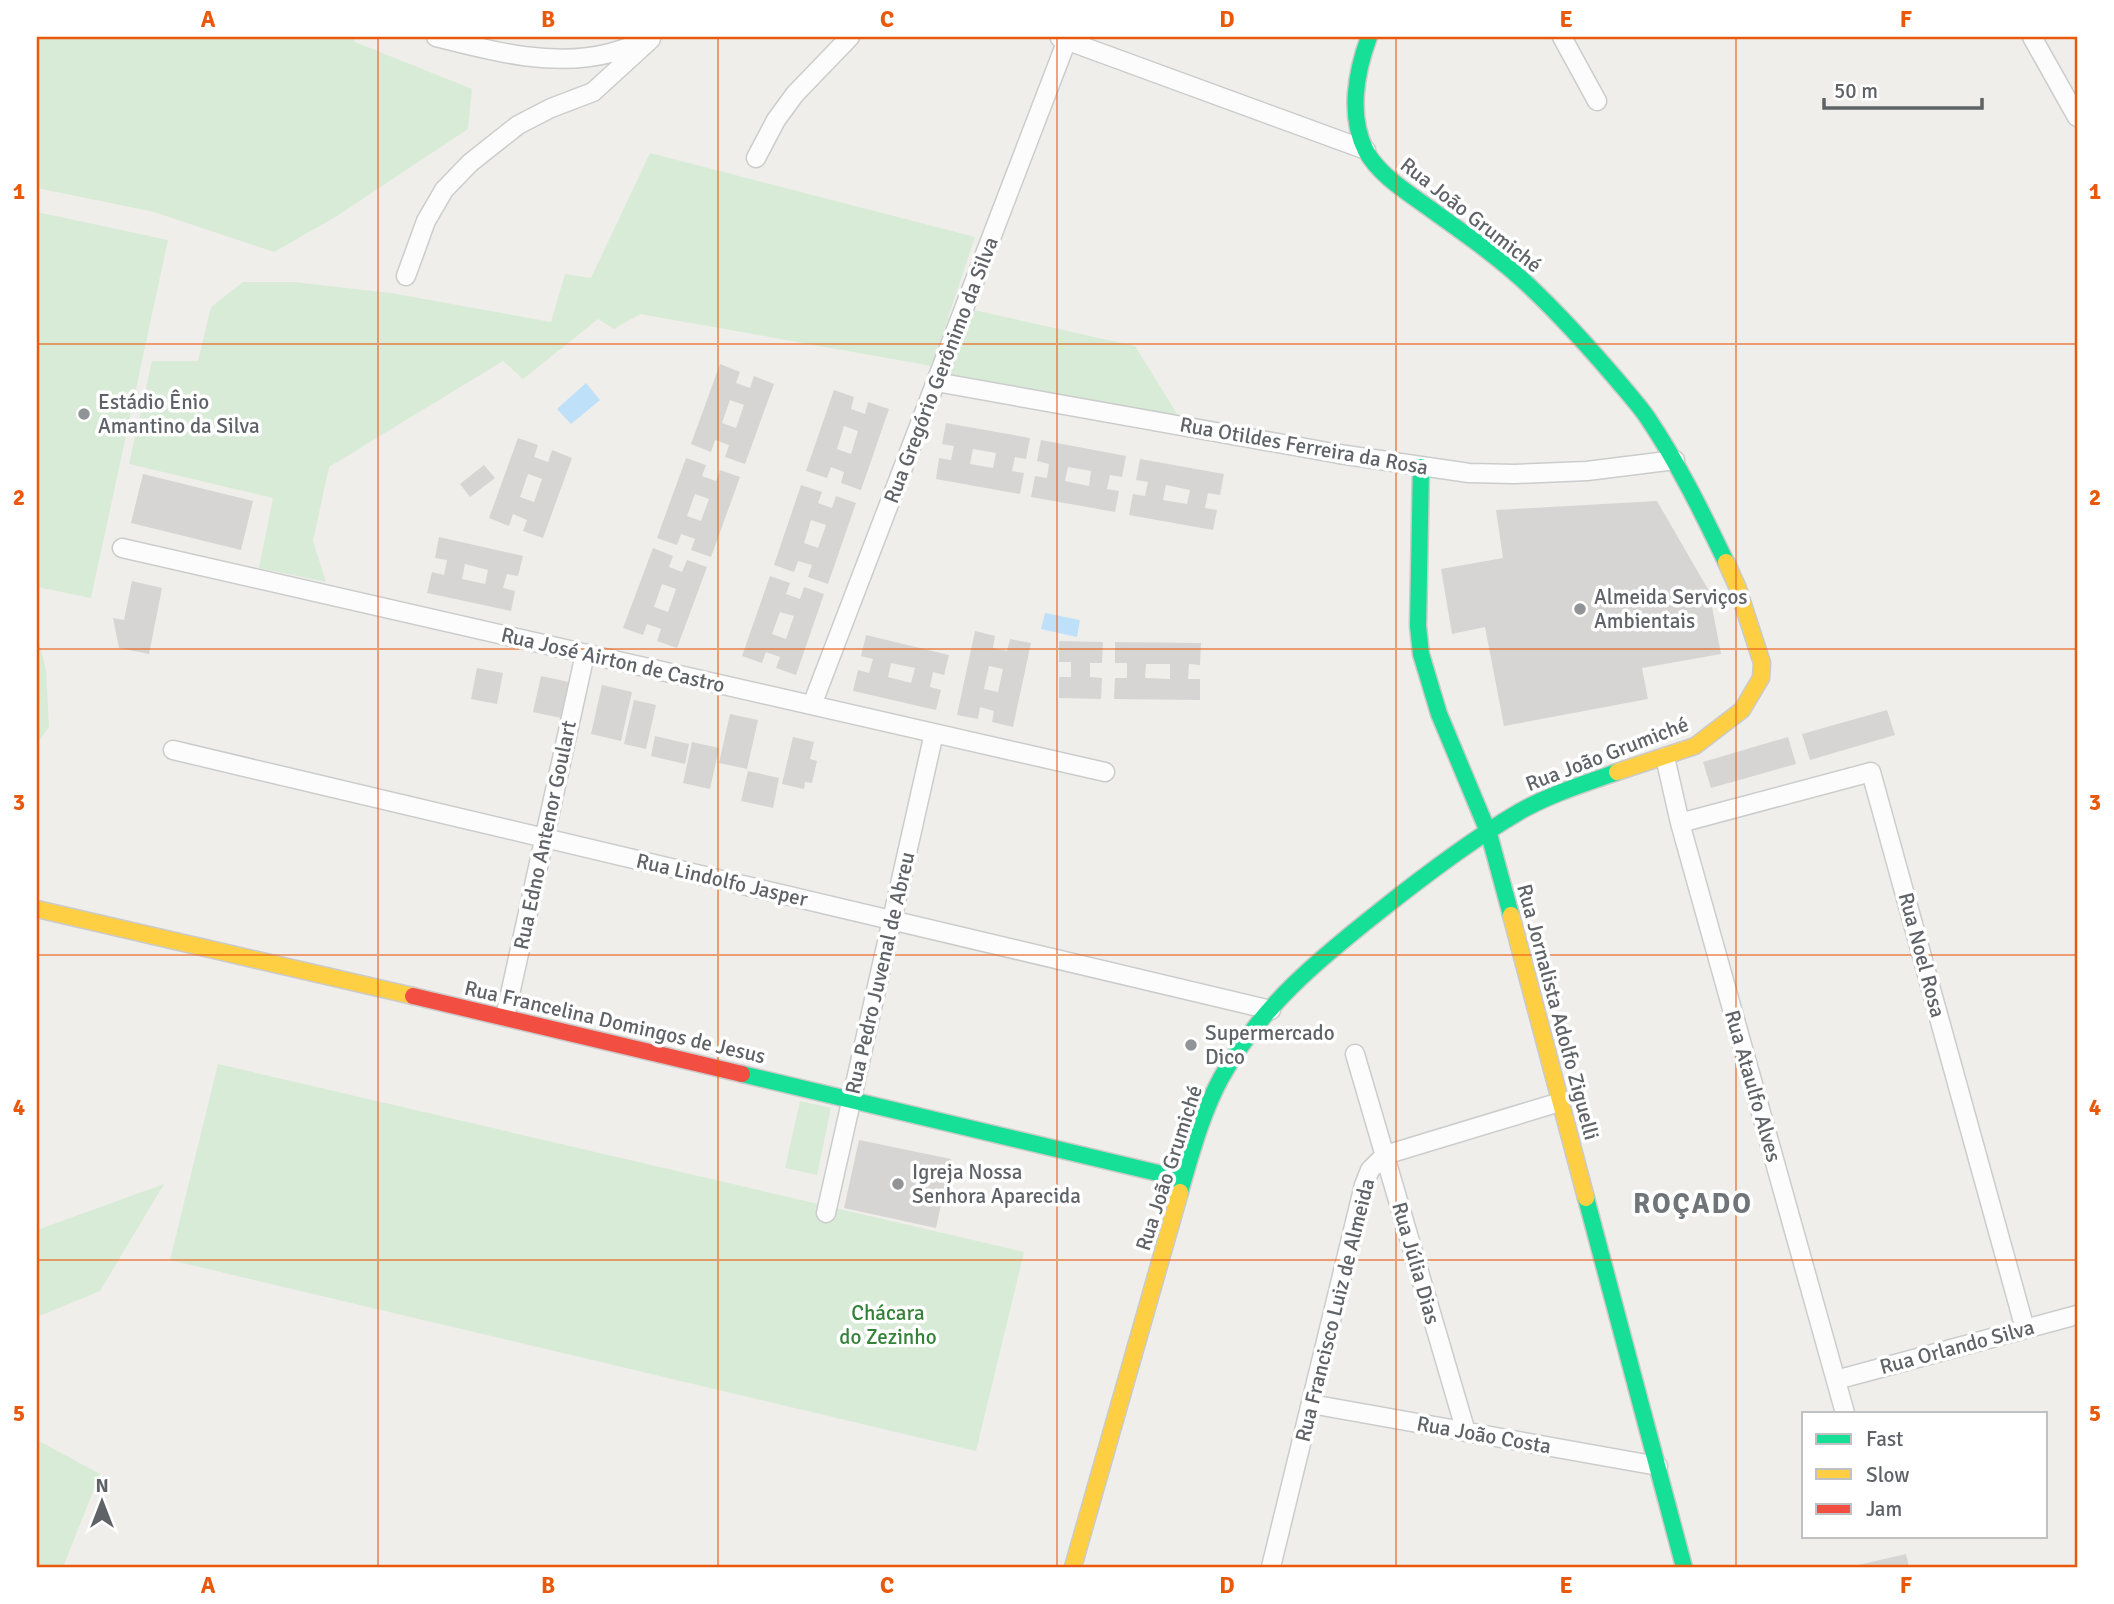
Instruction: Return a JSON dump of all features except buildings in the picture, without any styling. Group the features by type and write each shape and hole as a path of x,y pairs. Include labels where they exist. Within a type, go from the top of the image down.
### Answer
{"street":[{"path":"436,37 551,59 609,54 653,38"},
{"path":"755,158 776,120 795,94 850,37"},
{"path":"1562,37 1597,102"},
{"path":"406,276 426,221 444,190 470,163 518,125 551,108 593,92 653,38"},
{"path":"1065,38 1366,150"},
{"name":"Rua Gregório Gerônimo da Silva","path":"812,705 1065,38"},
{"name":"Rua João Grumiché","path":"1073,1567 1196,1137 1221,1078 1255,1028 1291,985 1313,964 1426,874 1520,811 1560,792 1695,746 1742,710 1760,678 1762,663 1737,586 1675,460 1646,415 1584,342 1526,283 1496,257 1393,181 1376,165 1366,150 1358,128 1355,107 1359,63 1365,40"},
{"path":"2038,41 2077,117"},
{"name":"Rua Otildes Ferreira da Rosa","path":"936,382 1421,467 1515,474 1587,471 1675,460"},
{"name":"Rua Jornalista Adolfo Ziguelli","path":"1421,467 1418,626 1421,654 1438,714 1489,834 1684,1567"},
{"name":"Rua José Airton de Castro","path":"122,548 1105,772"},
{"name":"Rua Edno Antenor Goulart","path":"505,1017 585,654"},
{"name":"Rua Pedro Juvenal de Abreu","path":"826,1213 934,733"},
{"name":"Rua Lindolfo Jasper","path":"173,750 1271,1010"},
{"name":"Rua Ataulfo Alves","path":"1665,757 1680,822 1845,1412"},
{"name":"Rua Noel Rosa","path":"1680,822 1871,772 2025,1329"},
{"name":"Rua Francelina Domingos de Jesus","path":"37,909 505,1017 1183,1179"},
{"name":"Rua Júlia Dias","path":"1355,1054 1466,1432"},
{"name":"Rua Francisco Luiz de Almeida","path":"1271,1567 1364,1185 1370,1170 1385,1155 1560,1102"},
{"name":"Rua Orlando Silva","path":"1836,1380 2077,1315"},
{"name":"Rua João Costa","path":"1311,1404 1658,1466"}],"green space":[{"path":"37,37 352,37 355,42 472,89 468,129 337,216 274,252 154,212 37,188"},
{"path":"650,153 975,237 932,366 640,314 614,329 598,319 523,379 503,361 329,467 313,541 326,582 259,568 273,498 129,464 152,361 198,361 211,307 243,282 293,282 391,293 551,322 565,274 591,278"},
{"name":"Estádio Ênio Amantino da Silva","path":"37,212 168,240 91,598 37,587"},
{"path":"974,310 1135,346 1179,417 949,375"},
{"path":"37,634 46,670 49,727 37,744"},
{"name":"Chácara do Zezinho","path":"218,1064 1024,1252 976,1451 170,1260"},
{"path":"800,1101 831,1108 817,1175 785,1168"},
{"path":"164,1184 100,1291 37,1317 37,1230"},
{"path":"37,1440 100,1474 63,1567 37,1567"}],"water":[{"path":"586,383 600,400 571,424 557,409"},
{"path":"1045,613 1080,620 1077,637 1041,629"}],"traffic: fast":[{"path":"1369,37 1358,79 1356,109 1360,137 1372,160 1394,182 1515,273 1595,355 1640,407 1658,434 1726,562"},
{"path":"1421,467 1418,626 1421,654 1439,714 1489,834 1511,915"},
{"path":"1180,1192 1203,1119 1221,1078 1254,1029 1292,986 1381,910 1483,834 1543,800 1617,772"},
{"path":"742,1074 1183,1179"},
{"path":"1586,1198 1684,1567"}],"traffic: slow":[{"path":"1617,772 1695,746 1742,710 1761,678 1762,663 1737,586 1726,562"},
{"path":"37,909 413,996"},
{"path":"1511,915 1586,1198"},
{"path":"1073,1567 1180,1192"}],"traffic: jam":[{"path":"413,996 742,1074"}],"place":[{"name":"Estádio Ênio Amantino da Silva","path":"84,414"},
{"name":"Almeida Serviços Ambientais","path":"1580,609"},
{"name":"Supermercado Dico","path":"1191,1045"},
{"name":"Igreja Nossa Senhora Aparecida","path":"898,1184"}],"district":[{"name":"ROÇADO","path":"1693,1204"}]}
